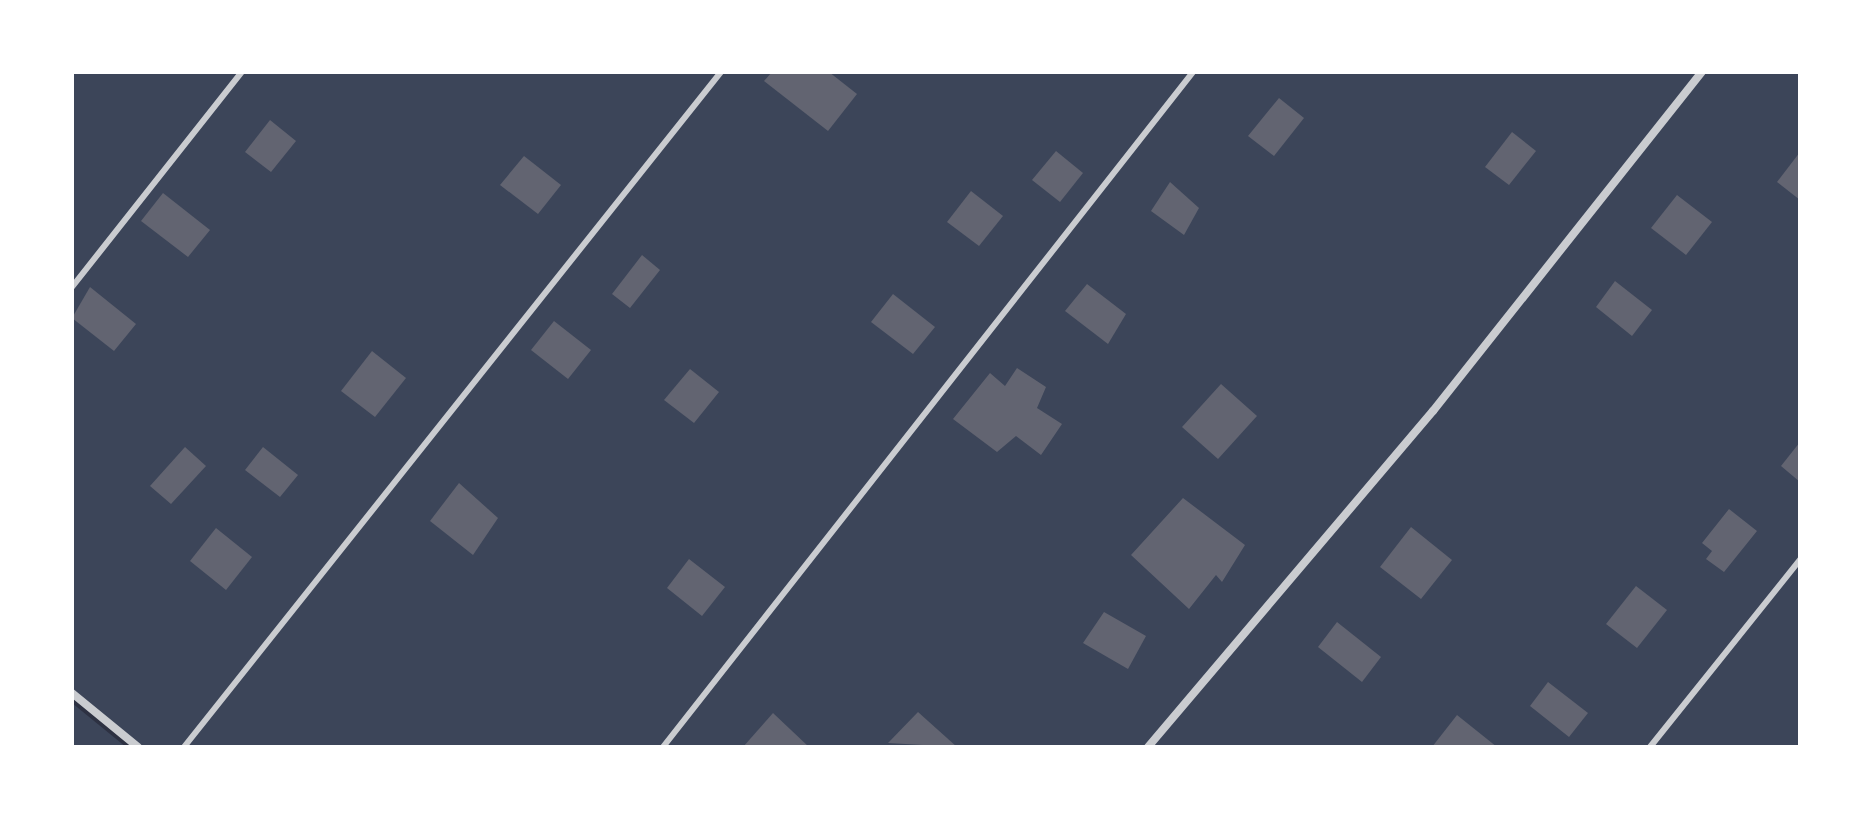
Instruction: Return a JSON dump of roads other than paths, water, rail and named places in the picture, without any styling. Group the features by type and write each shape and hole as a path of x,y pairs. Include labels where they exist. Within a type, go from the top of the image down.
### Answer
{"street":[{"path":"1148,747 1433,411 1702,72"},
{"path":"72,693 138,747"}],"lane":[{"path":"72,287 242,72"},
{"path":"184,747 721,72"},
{"path":"663,747 1193,72"},
{"path":"1650,747 1800,560"}]}
